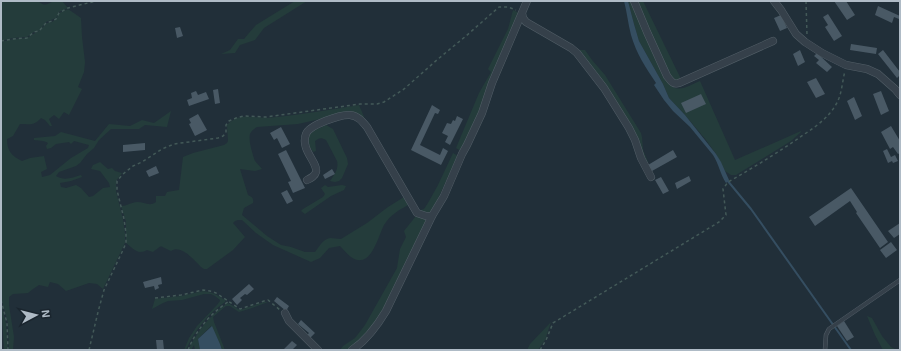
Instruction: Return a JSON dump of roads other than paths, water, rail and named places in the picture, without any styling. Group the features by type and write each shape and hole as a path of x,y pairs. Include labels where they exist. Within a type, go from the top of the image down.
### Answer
{"street":[{"path":"352,350 363,342 379,323 432,216 444,196 482,113 492,83 527,1"},
{"path":"634,1 667,76 671,82 675,84 773,41"},
{"path":"774,1 796,34 805,42 822,53 846,65 867,69 878,74 900,95"},
{"path":"522,13 526,22 571,48 604,88 629,128 641,158 651,177"},
{"path":"307,180 314,176 316,168 304,141 307,132 315,125 342,115 355,116 367,127 417,213 432,216"},
{"path":"285,313 289,321 318,350"}],"lane":[{"path":"826,350 826,334 829,329 900,280"}],"water":[{"path":"624,1 628,1 639,41 663,84 669,98 685,115 716,154 729,180 726,183 713,155 690,127 673,111 654,85 656,83 633,42"},
{"path":"212,326 222,350 200,350 198,339"}],"waterway":[{"path":"727,180 751,209 851,350"}]}
